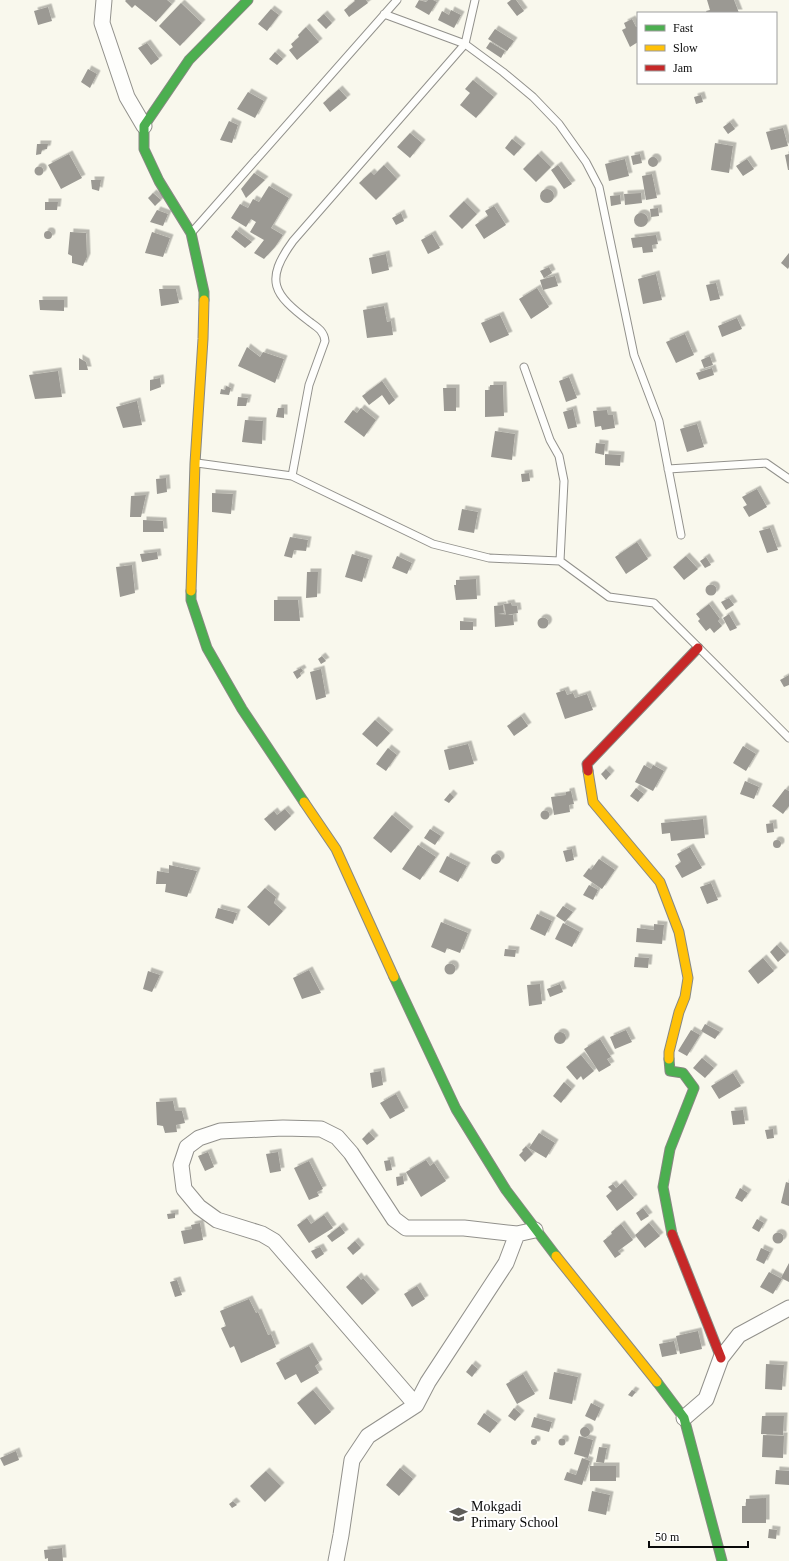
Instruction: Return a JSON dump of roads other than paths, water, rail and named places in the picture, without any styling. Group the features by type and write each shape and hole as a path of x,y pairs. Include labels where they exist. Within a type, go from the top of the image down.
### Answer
{"street":[{"path":"104,0 102,23 127,97 144,126 144,149 159,181 191,234 204,292 203,339 195,463 191,600 207,648 242,709 336,849 456,1109 506,1190 535,1230 647,1368 684,1418 722,1561"},
{"path":"144,126 189,60 248,0"},
{"path":"698,648 587,764 593,802 660,882 679,932 688,978 685,996 679,1012 669,1052 669,1067 670,1071 683,1073 694,1088 670,1149 663,1187 671,1232 721,1358"},
{"path":"416,1405 274,1241 262,1234 217,1220 199,1207 184,1189 181,1165 187,1147 199,1138 220,1131 283,1128 321,1129 337,1137 351,1154 394,1219 406,1228 464,1228 517,1234 535,1230"},
{"path":"336,1561 352,1460 368,1436 416,1405 425,1387 506,1262 517,1234"},
{"path":"684,1418 706,1399 721,1358 739,1335 789,1308"}],"lane":[{"path":"191,234 397,0"},
{"path":"292,476 309,385 324,337 319,329 290,307 281,297 276,289 277,266 293,241 465,44 475,0"},
{"path":"384,14 465,44 504,72 549,113 559,124 586,162 599,187 634,355 659,421 681,535"},
{"path":"524,368 550,440 559,456 563,475 564,481 560,561"},
{"path":"195,463 292,476 433,544 489,558 560,561 609,597 654,603 789,738"},
{"path":"668,469 766,464 789,479"}],"place":[{"name":"Mokgadi Primary School","path":"458,1514"}]}
